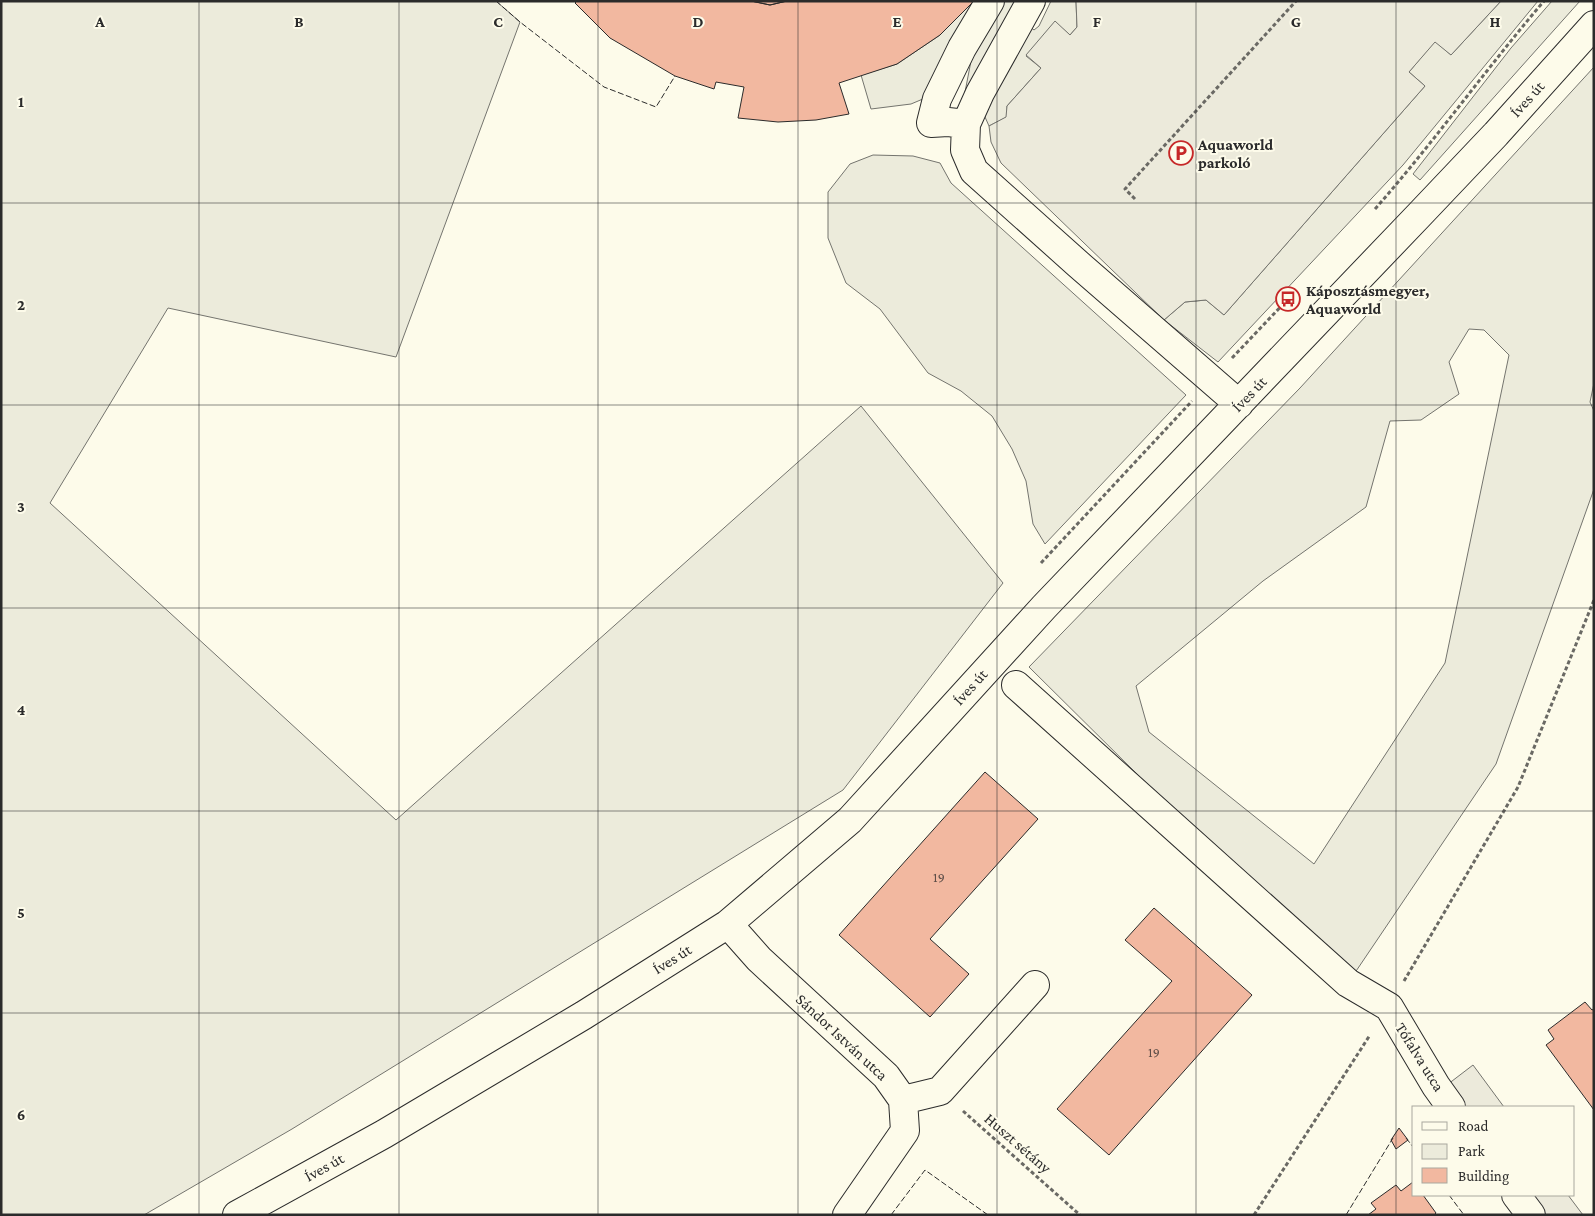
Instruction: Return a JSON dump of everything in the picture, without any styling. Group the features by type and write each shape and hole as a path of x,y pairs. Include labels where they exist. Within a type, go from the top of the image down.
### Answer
{"street":[{"path":"966,124 931,123 937,99 962,48 990,1"},
{"path":"1031,1 980,93 966,124 965,150 974,171 1239,404"},
{"name":"Íves út","path":"237,1215 384,1134 584,1015 728,924 850,820 1004,649 1496,134 1594,25"},
{"path":"1016,685 1348,982 1389,1007"},
{"name":"Sándor István utca","path":"728,924 759,959 886,1076 902,1100 905,1131 847,1215"},
{"path":"902,1100 940,1091 1035,985"},
{"name":"Tófalva utca","path":"1389,1007 1436,1086 1451,1106"},
{"path":"1517,1196 1530,1215"}],"path":[{"path":"1135,199 1125,189 1296,1"},
{"path":"1375,209 1409,171 1507,44 1544,1"},
{"path":"1041,564 1288,299"},
{"path":"1254,1215 1389,1007 1518,787 1594,600"},
{"name":"Huszt sétány","path":"940,1091 1080,1215"}],"green space":[{"path":"1,1 496,1 520,22 396,357 168,308 50,503 396,820 861,406 1003,583 843,790 292,1129 144,1215 1,1215"},
{"path":"974,1 930,96 911,104 871,109 861,75 897,64 940,35"},
{"path":"1003,1 1018,1 965,92 971,61 985,30"},
{"path":"1051,1 1076,1 1077,27 1070,35 1055,22 1026,56 1041,68 1007,106 1007,117 989,126 985,117 988,105 1028,25 1034,30 1039,26"},
{"path":"1501,1 1538,1 1403,165 1218,362 1164,320 1185,302 1206,300 1224,315 1425,86 1409,72 1435,41 1451,55"},
{"path":"1552,1 1580,1 1420,180 1413,174 1511,48"},
{"path":"1594,67 1594,383 1590,402 1594,411 1594,489 1496,764 1348,983 1029,667 1300,388","holes":["1469,329 1484,330 1509,355 1445,663 1314,864 1149,732 1136,686 1263,581 1366,507 1390,421 1421,420 1459,394 1449,362"]},
{"path":"873,155 913,156 940,163 951,183 1186,395 1045,544 1033,524 1026,481 1012,449 992,416 961,391 928,373 880,309 846,283 828,238 828,192 850,164"}],"shaded area":[{"name":"Aquaworld parkoló","path":"1076,1 1501,1 1451,55 1435,42 1409,72 1425,86 1224,315 1206,300 1185,302 1164,320 1001,163 991,142 989,126 1006,117 1007,106 1041,68 1026,55 1055,21 1070,35 1077,27"},
{"path":"1473,1065 1503,1106 1450,1106 1439,1091"},
{"path":"1517,1196 1569,1196 1583,1215 1531,1215"}],"building":[{"path":"577,1 751,1 770,5 787,1 974,1 940,35 897,64 839,83 849,114 816,120 778,122 738,118 744,87 716,82 714,89 675,76 610,38 575,3"},
{"path":"751,1 787,1 770,5"},
{"path":"985,772 1038,819 930,939 969,974 930,1017 839,935"},
{"path":"1154,908 1252,995 1109,1155 1057,1109 1172,981 1125,940"},
{"path":"1585,1002 1592,1010 1594,1009 1594,1110 1546,1045 1554,1039 1548,1030"},
{"path":"1399,1128 1408,1140 1396,1149 1391,1140"},
{"path":"1412,1183 1412,1196 1424,1196 1436,1213 1434,1215 1368,1215 1376,1209 1371,1203 1396,1185 1401,1191"}],"fence":[{"path":"496,1 604,87 656,107 675,76"},
{"path":"1346,1215 1393,1138"},
{"path":"1406,1138 1412,1146"},
{"path":"891,1215 925,1170 988,1215"},
{"path":"1450,1196 1464,1215"}],"place":[{"name":"Aquaworld parkoló","path":"1181,153"},
{"name":"Káposztásmegyer, Aquaworld","path":"1288,299"}]}
